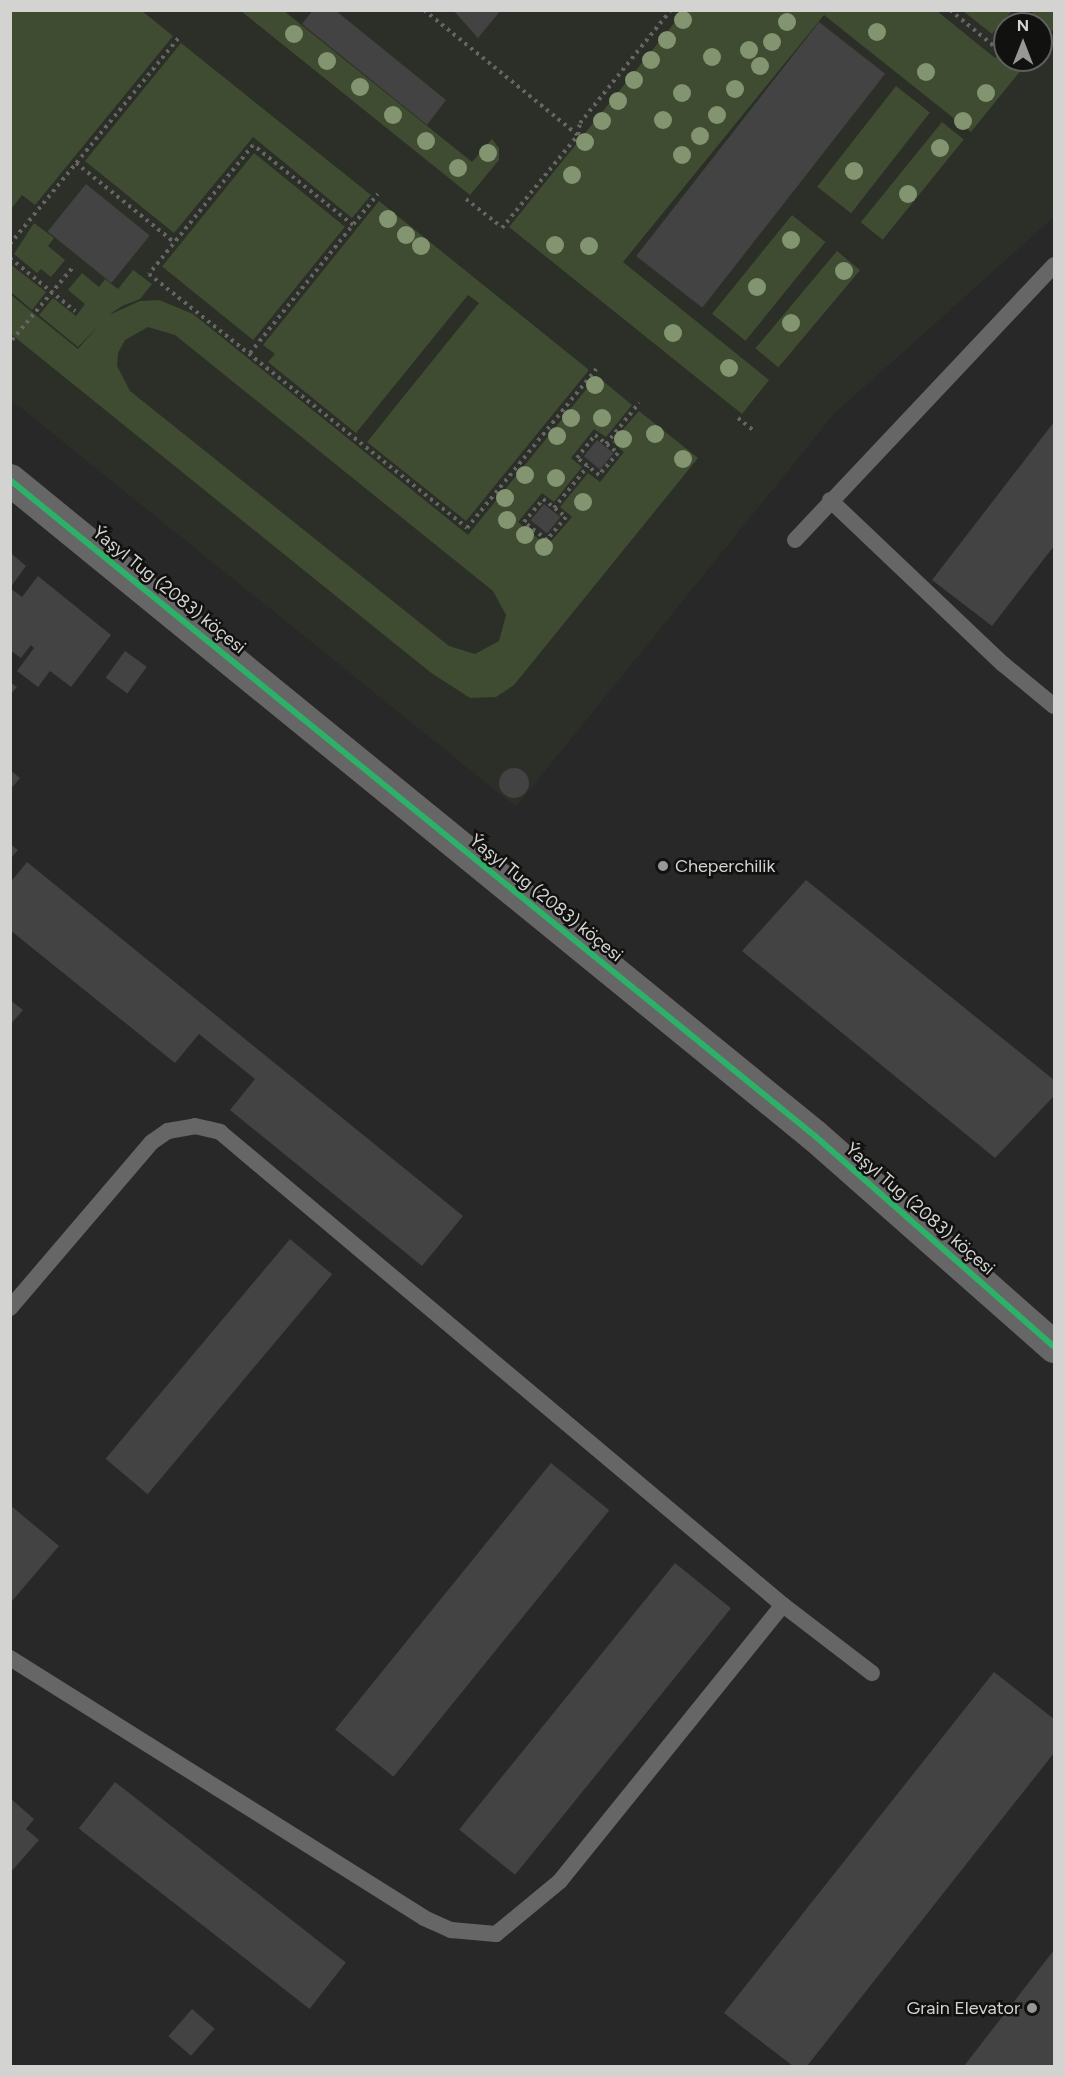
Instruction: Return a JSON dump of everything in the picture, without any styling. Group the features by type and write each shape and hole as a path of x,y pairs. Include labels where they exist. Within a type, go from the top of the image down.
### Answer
{"street":[{"name":"Ýaşyl Tug (2083) köçesi","path":"10,480 815,1137 1054,1347"}],"lane":[{"path":"795,540 1054,265"},
{"path":"831,500 1003,664 1054,706"},
{"path":"10,1308 152,1142 168,1131 195,1126 220,1132 783,1605 872,1672"},
{"path":"10,1658 424,1918 451,1930 496,1934 560,1881 783,1605"}],"path":[{"path":"423,10 578,135"},
{"path":"466,199 500,227 578,135 580,123 671,10"},
{"path":"950,10 993,45"},
{"path":"10,244 180,36"},
{"path":"353,225 253,145 149,274 467,528 596,369"},
{"path":"76,163 174,242"},
{"path":"250,353 378,194"},
{"path":"10,258 75,311"},
{"path":"12,340 73,267"},
{"path":"606,444 639,404"},
{"path":"738,418 754,431"},
{"path":"595,435 606,444 618,453 599,476 577,458 595,435"},
{"path":"554,508 588,466"},
{"path":"543,499 554,508 566,517 547,540 524,522 543,499"}],"shaded area":[{"path":"10,11 1054,11 1054,217 834,414 516,807 11,400"}],"green space":[{"path":"11,10 142,11 173,36 35,205 22,195 11,209"},
{"path":"241,11 284,11 472,162 492,139 499,148 499,160 470,195"},
{"path":"684,11 937,11 993,56 993,72 1019,72 971,132 824,15 623,262 769,380 742,414 509,227"},
{"path":"963,11 1012,11 993,12 992,34"},
{"path":"1054,11 1053,29 1053,12 1033,12"},
{"path":"181,43 371,195 352,218 253,137 174,233 85,161"},
{"path":"896,86 930,112 851,213 817,187"},
{"path":"942,122 964,140 883,240 861,222"},
{"path":"254,153 345,227 253,340 162,266"},
{"path":"379,201 589,370 466,521 367,442 479,303 468,295 356,433 268,362 275,354 263,345"},
{"path":"792,215 825,242 745,341 712,314"},
{"path":"34,223 54,238 48,246 65,260 51,277 41,269 37,273 14,254"},
{"path":"837,251 860,270 778,368 755,348"},
{"path":"10,264 46,292 32,310 11,292"},
{"path":"133,270 152,284 140,299 122,306 109,315 140,301 159,300 193,314 468,535 597,376 632,405 606,437 594,429 571,458 582,467 554,502 542,493 518,522 547,546 572,517 560,507 588,473 600,482 624,452 612,442 639,411 698,458 514,685 496,697 470,698 430,672 11,334 11,295 78,349 99,325 78,347 39,315 53,298 76,316 85,304 68,290 82,273 99,287 105,279 118,289","holes":["148,327 175,335 493,591 506,615 499,641 475,654 449,646 130,391 117,366 118,353 125,340"]}],"building":[{"path":"313,10 335,10 446,100 427,125 302,24"},
{"path":"453,10 501,10 478,38"},
{"path":"819,22 885,74 702,308 636,256"},
{"path":"86,184 150,236 111,283 48,231"},
{"path":"1054,422 1054,546 992,626 932,580"},
{"path":"597,440 613,453 600,470 584,456"},
{"path":"544,504 560,517 547,534 531,520"},
{"path":"12,554 26,566 10,588 10,556"},
{"path":"38,576 111,635 71,687 50,671 38,687 17,671 34,648 31,645 21,658 10,650 10,588 22,597"},
{"path":"125,651 147,667 127,694 106,678"},
{"path":"10,682 17,687 10,695"},
{"path":"514,768 525,772 529,783 525,794 514,798 503,794 499,783 503,772"},
{"path":"10,770 20,778 10,790"},
{"path":"10,844 18,850 10,859"},
{"path":"27,862 463,1216 422,1266 230,1110 255,1079 199,1034 175,1063 10,930 10,883"},
{"path":"806,880 1054,1080 1054,1096 995,1158 742,951"},
{"path":"10,1000 23,1010 10,1025"},
{"path":"290,1239 332,1274 148,1494 106,1459"},
{"path":"551,1463 609,1510 393,1777 335,1730"},
{"path":"10,1505 59,1546 12,1601 10,1600"},
{"path":"675,1563 731,1608 515,1875 459,1830"},
{"path":"994,1672 1054,1719 1054,1753 807,2066 793,2066 724,2013"},
{"path":"115,1782 346,1962 310,2009 79,1828"},
{"path":"10,1798 34,1819 26,1829 39,1840 10,1873"},
{"name":"Grain Elevator","path":"1054,1950 1054,2066 964,2066"},
{"path":"192,2009 215,2029 191,2056 168,2036"}],"cycle path":[{"path":"10,480 815,1136 1054,1347"}],"place":[{"name":"Cheperchilik","path":"663,866"},
{"name":"Grain Elevator","path":"1032,2008"}]}
